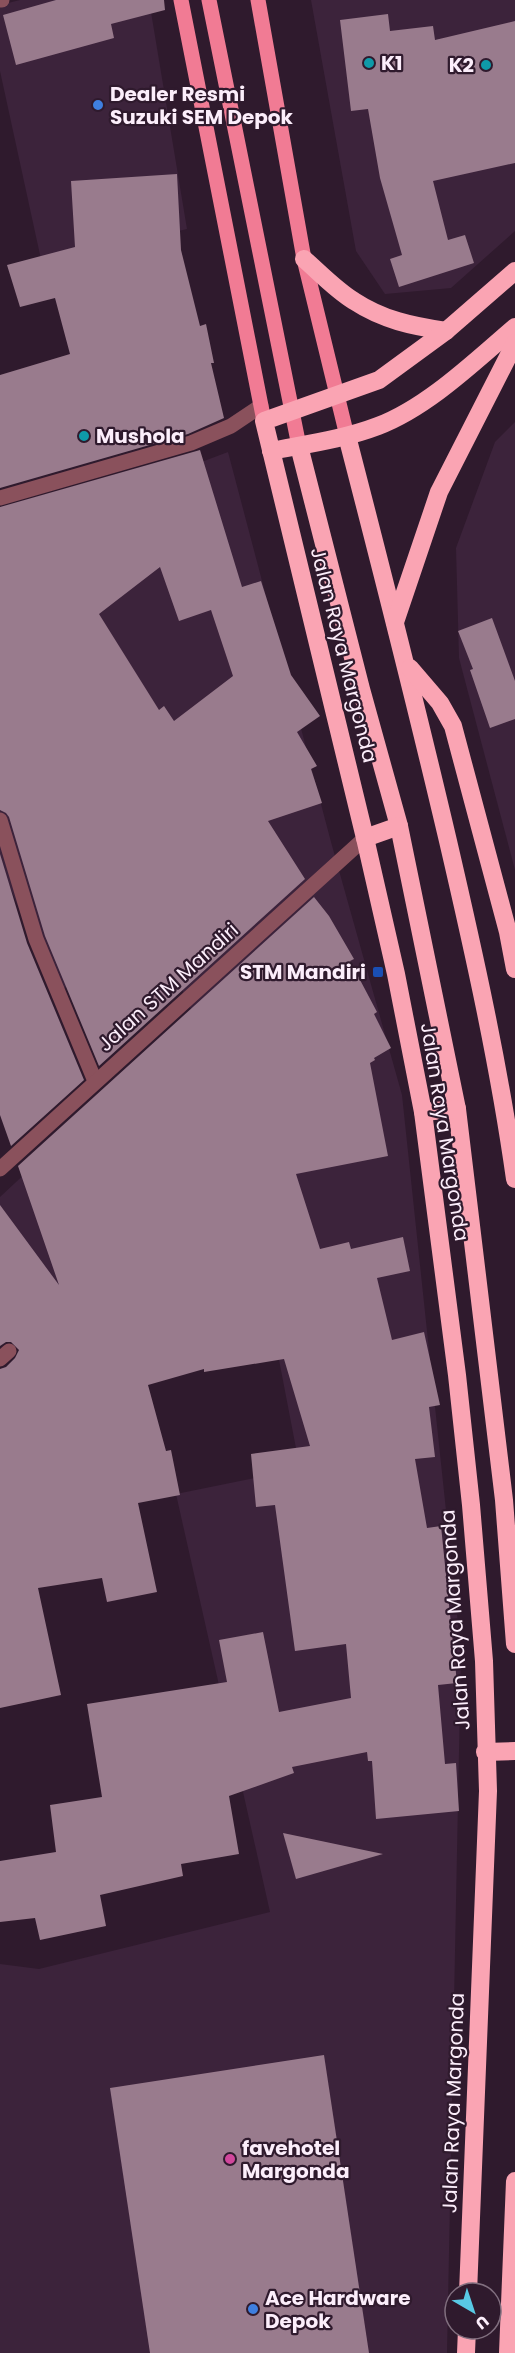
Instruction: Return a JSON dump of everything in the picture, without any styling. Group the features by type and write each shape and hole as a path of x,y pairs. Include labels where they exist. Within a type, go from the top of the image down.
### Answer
{"highway":[{"path":"304,259 353,301 383,317 410,326 446,331"},
{"path":"263,414 291,410 379,380 446,331 515,271"},
{"path":"271,451 347,436 380,425 423,401 515,327"},
{"path":"395,622 439,492 515,343"},
{"name":"Jalan Raya Margonda","path":"263,414 396,974 423,1112 457,1375 484,1661 488,1791 468,2281"},
{"path":"347,436 407,664 482,984 504,1099 515,1179"},
{"name":"Jalan Raya Margonda","path":"299,446 361,689 399,826 457,1109 504,1500 515,1644"},
{"path":"407,664 440,704 453,726 508,932 515,969"},
{"path":"365,838 399,826"},
{"path":"423,1112 457,1109"},
{"path":"486,1752 515,1751"},
{"path":"508,2353 515,2181"}],"main road":[{"name":"Jalan Raya Margonda","path":"181,0 263,414"},
{"name":"Jalan Raya Margonda","path":"209,0 299,446"},
{"path":"258,0 304,259 347,436"}],"street":[{"path":"0,498 191,443 263,414"},
{"path":"0,820 4,851 36,939 95,1081"},
{"name":"Jalan STM Mandiri","path":"0,1169 365,838"}],"shaded area":[{"path":"20,0 149,0 187,229 42,264 0,71 0,5"},
{"path":"311,0 515,0 515,231 451,288 385,294 356,251"},
{"path":"515,422 515,870 459,658 456,548 495,442"},
{"path":"228,452 331,842 402,1095 461,1652 448,2281 443,2281 443,2341 447,2341 447,2353 0,2353 0,1964 39,1969 270,1912 176,1494 300,1469 265,1287 59,1304 0,1215 0,1197 194,1016 157,934 54,994 0,863 0,679 90,504"}],"building":[{"path":"56,0 164,0 165,10 111,24 114,38 16,65 3,15"},
{"path":"388,14 390,31 433,26 435,40 515,21 515,163 433,181 448,240 465,235 474,263 399,287 390,259 402,255 380,178 368,109 351,111 340,20"},
{"path":"177,174 181,250 200,326 206,324 214,363 211,363 224,418 188,434 0,488 0,375 70,354 55,298 20,307 7,265 75,247 71,181"},
{"path":"200,450 242,587 261,581 291,675 320,716 297,732 317,766 311,769 322,803 268,821 305,879 99,1066 45,936 9,817 0,810 0,507","holes":["160,567 179,621 211,610 233,676 174,721 164,706 159,710 99,614"]},
{"path":"492,618 515,681 515,719 490,728 470,670 473,669 458,631"},
{"path":"0,854 27,943 84,1080 11,1146 0,1115"},
{"path":"314,897 329,916 354,959 350,961 377,1012 374,1014 391,1048 370,1063 388,1156 296,1174 320,1249 349,1242 351,1249 403,1237 410,1271 377,1278 392,1340 424,1332 440,1405 429,1407 435,1457 415,1459 427,1528 441,1526 457,1683 438,1685 445,1764 456,1763 459,1811 376,1819 372,1761 368,1761 367,1752 292,1767 294,1773 229,1796 239,1854 181,1864 183,1876 100,1895 106,1926 40,1940 35,1918 0,1922 0,1861 56,1852 50,1805 102,1797 87,1704 227,1682 219,1640 263,1632 279,1712 351,1698 346,1644 295,1651 275,1505 256,1507 251,1454 310,1446 284,1359 204,1372 204,1369 148,1385 166,1451 171,1450 180,1495 138,1503 157,1592 107,1602 102,1578 38,1588 61,1695 0,1708 0,1369 6,1367 15,1358 19,1350 11,1342 0,1346 0,1205 59,1285 18,1166"},
{"path":"283,1833 383,1854 296,1879"},
{"name":"favehotel Margonda","path":"324,2055 369,2353 150,2353 110,2088"}],"place":[{"name":"K1","path":"369,63"},
{"name":"K2","path":"486,65"},
{"name":"Dealer Resmi Suzuki SEM Depok","path":"98,105"},
{"name":"Mushola","path":"84,436"},
{"name":"STM Mandiri","path":"378,972"},
{"name":"favehotel Margonda","path":"230,2159"},
{"name":"Ace Hardware Depok","path":"253,2309"}]}
